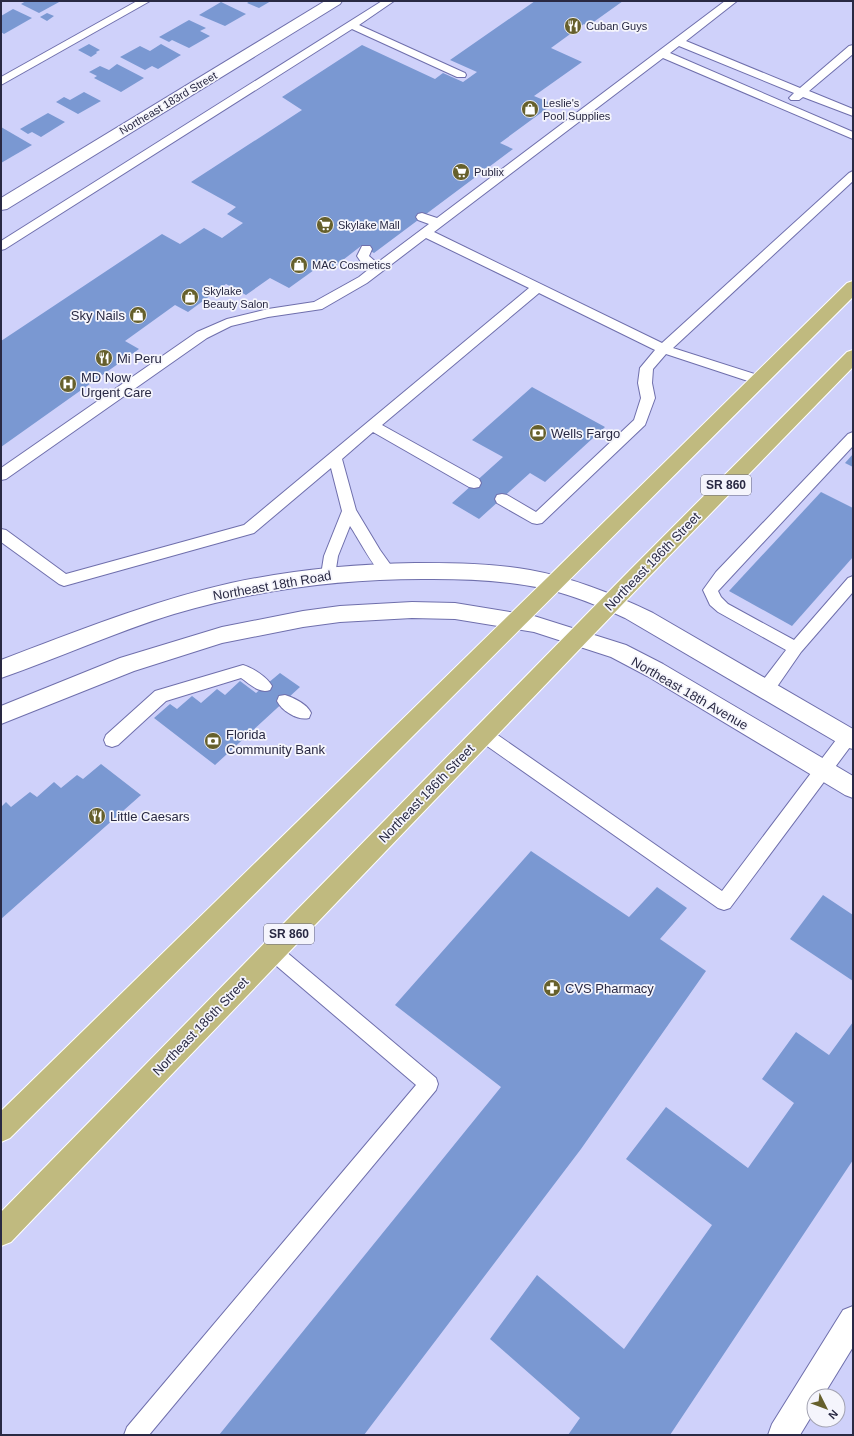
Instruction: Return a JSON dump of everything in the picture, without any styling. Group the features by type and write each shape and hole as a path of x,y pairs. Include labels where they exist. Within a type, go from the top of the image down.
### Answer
{"main road":[{"path":"1,1129 853,287"},
{"name":"Northeast 186th Street","path":"1,1232 483,734 853,356"}],"street":[{"name":"Northeast 183rd Street","path":"1,205 335,1"},
{"name":"Northeast 18th Road","path":"1,669 158,611 199,599 269,584 328,575 426,570 494,573 555,583"},
{"path":"555,583 612,602 646,619 850,738"},
{"path":"1,715 108,671 156,654 222,635 303,619 340,614 412,610 456,611 517,620"},
{"name":"Northeast 18th Avenue","path":"517,620 578,638 618,652 655,670 853,788"},
{"path":"783,1435 853,1320"}],"lane":[{"path":"1,82 145,1"},
{"path":"1,246 390,1"},
{"path":"1,475 202,335 227,323 268,313 317,306 362,280 732,1"},
{"path":"351,25 461,75"},
{"path":"678,42 853,113"},
{"path":"784,106 853,48"},
{"path":"662,54 853,136"},
{"path":"502,499 537,519 640,422 648,398 645,383 647,368 663,349 853,175"},
{"path":"422,217 439,223"},
{"path":"426,233 663,349 759,380"},
{"path":"366,249 364,256 367,262 378,269"},
{"path":"1,534 64,580 249,529 537,288"},
{"path":"372,426 474,483"},
{"path":"796,648 723,608 715,601 710,590 721,576 853,437"},
{"path":"335,458 349,511 375,554 388,571"},
{"path":"328,575 331,556 349,511"},
{"path":"766,689 796,648 853,582"},
{"path":"112,740 161,696 243,671 264,686"},
{"path":"285,701 303,713"},
{"path":"483,734 555,782 724,902 822,770 850,738"},
{"path":"135,1435 429,1084 272,951"}],"building":[{"path":"26,1 61,1 39,13 21,4"},
{"path":"250,1 271,1 259,8 247,3"},
{"name":"Skylake Mall","path":"535,1 623,1 588,26 584,24 551,48 582,62 534,96 553,104 500,143 513,149 374,253 361,246 330,270 321,265 289,288 270,278 246,295 226,284 188,312 175,305 125,341 139,349 1,447 1,341 162,234 180,244 204,228 222,238 243,223 227,214 236,207 191,182 302,110 282,97 362,45 435,79 443,73 463,82 477,72 450,60"},
{"path":"221,2 246,14 225,26 199,15"},
{"path":"13,9 32,18 4,34 1,32 1,16"},
{"path":"47,13 54,16 47,21 40,17"},
{"path":"189,20 206,28 200,31 210,36 189,48 172,40 169,42 159,37"},
{"path":"89,44 100,50 91,57 78,50"},
{"path":"161,44 181,55 158,69 152,66 145,70 120,57 140,46 150,51"},
{"path":"117,64 144,78 121,92 94,78 97,76 89,72 100,66 109,70"},
{"path":"84,92 101,101 78,114 56,102 64,97 70,100"},
{"path":"48,113 65,122 41,137 32,132 28,134 20,129"},
{"path":"1,127 32,145 1,163"},
{"name":"Wells Fargo","path":"532,387 605,427 545,482 530,473 479,519 452,503 503,457 472,440"},
{"path":"853,454 853,467 845,463"},
{"path":"821,492 853,508 853,557 792,626 729,591"},
{"name":"Florida Community Bank","path":"280,673 300,687 215,765 154,718 170,704 177,709 192,696 201,703 217,689 225,695 240,681 256,693"},
{"path":"101,764 141,795 1,919 1,807 6,802 11,807 30,792 37,797 54,782 61,788 77,775 83,779"},
{"path":"531,851 629,917 657,887 687,908 660,939 706,971 581,1149 364,1435 219,1435 501,1087 395,1005"},
{"path":"823,895 853,915 853,981 790,939"},
{"path":"853,1022 853,1160 670,1435 568,1435 580,1418 490,1339 537,1275 624,1349 712,1225 626,1159 666,1107 748,1168 794,1103 762,1079 796,1032 829,1055"}],"place":[{"name":"Cuban Guys","path":"573,26"},
{"name":"Leslie's Pool Supplies","path":"530,109"},
{"name":"Publix","path":"461,172"},
{"name":"Skylake Mall","path":"325,225"},
{"name":"MAC Cosmetics","path":"299,265"},
{"name":"Skylake Beauty Salon","path":"190,297"},
{"name":"Sky Nails","path":"138,315"},
{"name":"Mi Peru","path":"104,358"},
{"name":"MD Now Urgent Care","path":"68,384"},
{"name":"Wells Fargo","path":"538,433"},
{"name":"Florida Community Bank","path":"213,741"},
{"name":"Little Caesars","path":"97,816"},
{"name":"CVS Pharmacy","path":"552,988"}]}
